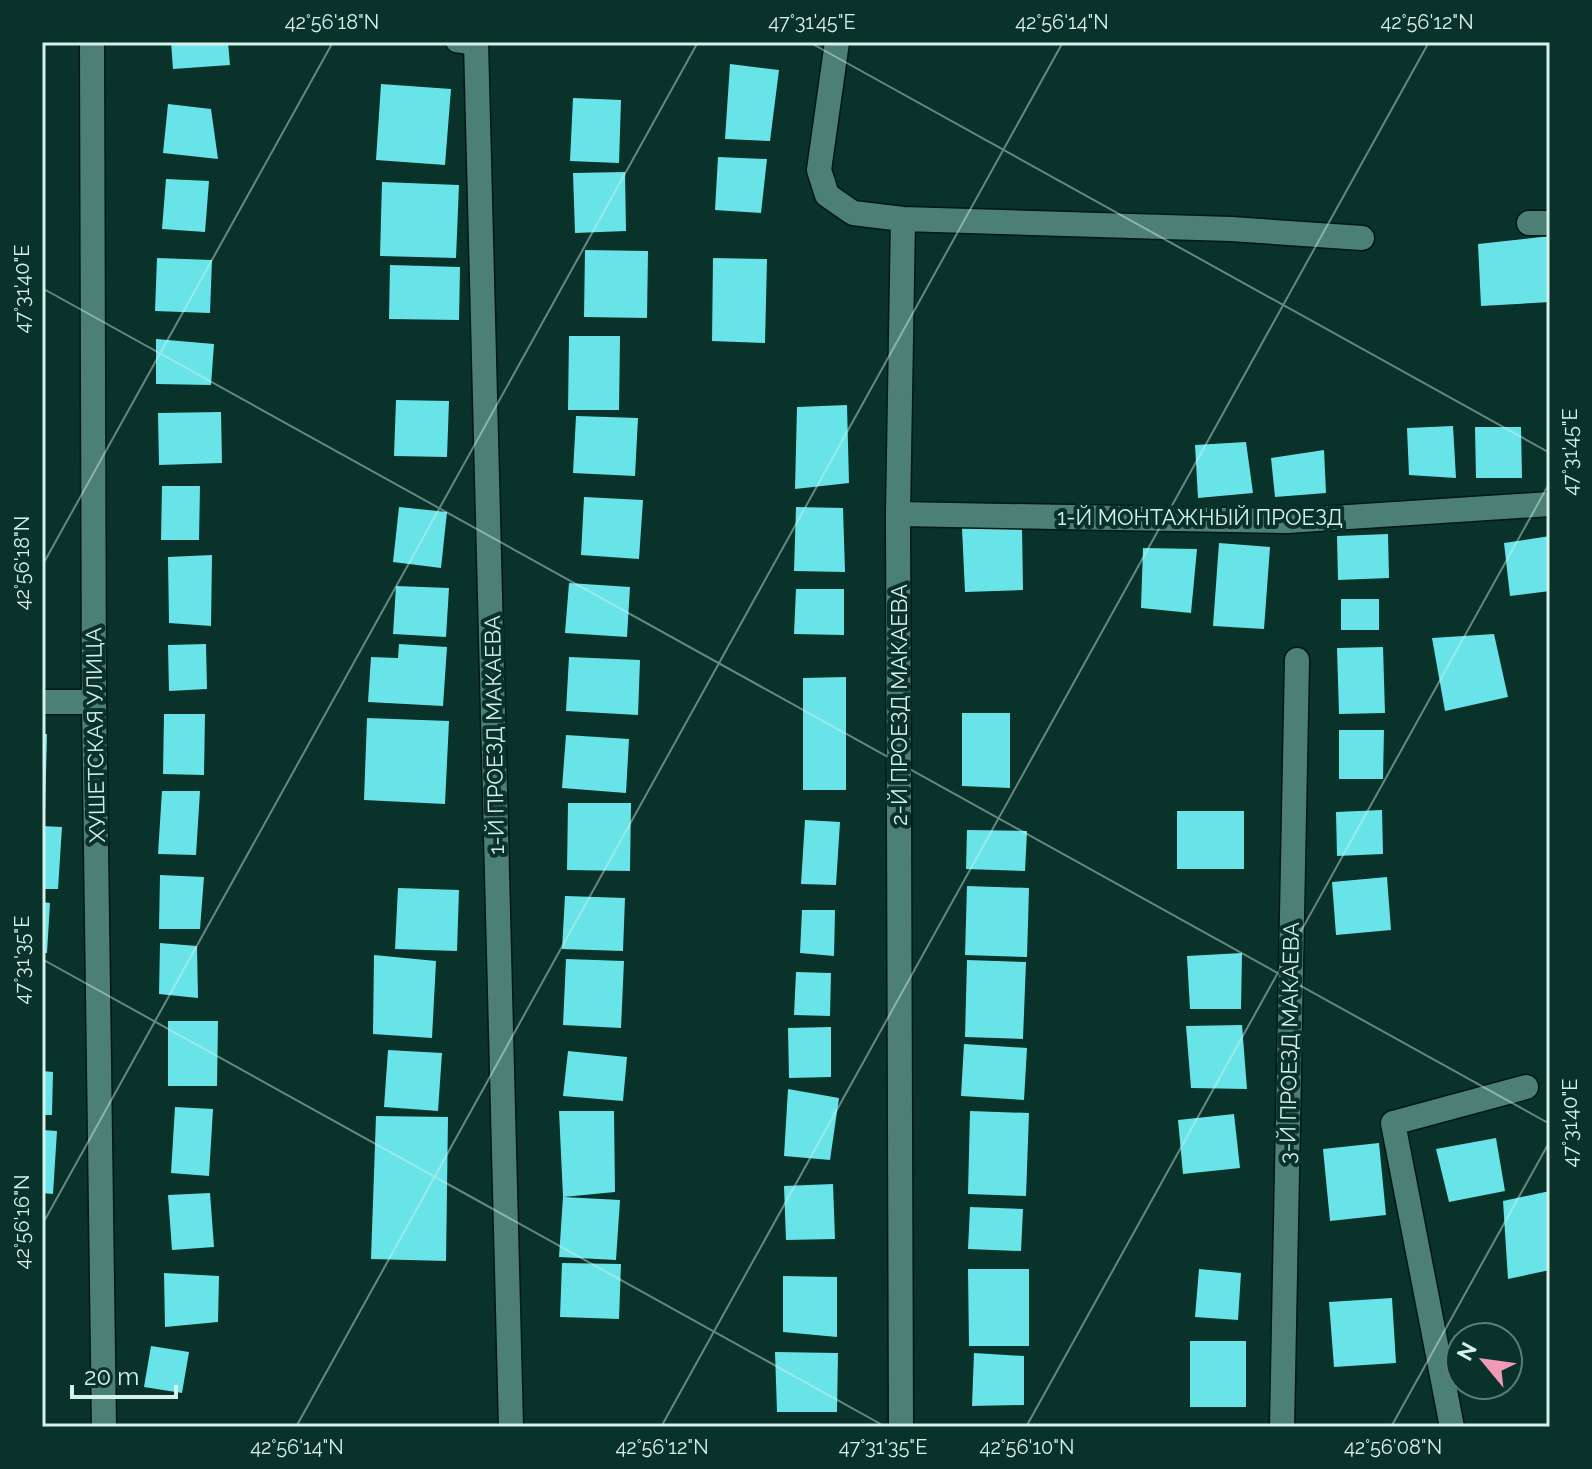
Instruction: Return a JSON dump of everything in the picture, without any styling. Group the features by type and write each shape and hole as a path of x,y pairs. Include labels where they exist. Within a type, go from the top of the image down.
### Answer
{"street":[{"name":"ХУШЕТСКАЯ УЛИЦА","path":"92,42 94,702 104,1427"},
{"path":"837,42 819,170 827,195 853,213 903,219 1231,229 1362,238"},
{"name":"1-Й ПРОЕЗД МАКАЕВА","path":"469,43 511,1427"},
{"name":"2-Й ПРОЕЗД МАКАЕВА","path":"901,1427 898,514 903,219"},
{"name":"1-Й МОНТАЖНЫЙ ПРОЕЗД","path":"898,514 1287,521 1550,504"},
{"name":"3-Й ПРОЕЗД МАКАЕВА","path":"1282,1427 1297,660"},
{"path":"42,702 94,702"},
{"path":"1452,1427 1393,1123 1526,1087"}],"building":[{"path":"171,42 228,42 230,65 173,69"},
{"path":"730,64 779,70 770,141 725,139"},
{"path":"381,84 451,89 445,165 376,160"},
{"path":"573,98 621,100 619,163 570,161"},
{"path":"168,104 211,109 218,159 163,153"},
{"path":"718,157 767,159 761,213 715,210"},
{"path":"625,172 626,231 575,233 573,173"},
{"path":"166,179 209,181 205,232 162,229"},
{"path":"382,182 459,185 456,258 380,256"},
{"path":"1550,236 1550,302 1481,306 1478,244"},
{"path":"585,250 648,251 647,318 584,317"},
{"path":"157,258 212,260 210,313 155,311"},
{"path":"713,258 767,259 765,343 712,341"},
{"path":"390,265 460,267 459,320 389,319"},
{"path":"569,336 620,336 619,410 568,410"},
{"path":"156,339 214,344 211,385 156,384"},
{"path":"396,400 449,401 447,457 394,456"},
{"path":"847,405 849,483 795,489 797,407"},
{"path":"221,412 222,463 159,465 158,413"},
{"path":"576,416 638,418 635,476 573,473"},
{"path":"1453,426 1456,478 1409,475 1407,428"},
{"path":"1475,427 1521,427 1522,478 1476,478"},
{"path":"1246,442 1253,493 1198,498 1195,445"},
{"path":"1324,450 1326,493 1275,497 1271,458"},
{"path":"162,486 200,486 199,540 161,540"},
{"path":"584,497 643,500 639,559 581,555"},
{"path":"399,507 447,512 441,568 393,562"},
{"path":"796,507 843,508 845,572 794,571"},
{"path":"962,528 1022,528 1023,590 965,592"},
{"path":"1388,534 1389,578 1338,580 1337,536"},
{"path":"1550,536 1550,591 1510,596 1504,543"},
{"path":"1219,543 1270,547 1264,629 1213,626"},
{"path":"1143,548 1197,549 1191,613 1141,608"},
{"path":"212,555 211,626 169,623 168,557"},
{"path":"569,583 630,587 627,637 565,633"},
{"path":"396,586 449,588 446,637 393,634"},
{"path":"796,589 844,589 844,635 794,634"},
{"path":"1341,599 1379,599 1379,630 1341,630"},
{"path":"1494,634 1508,697 1445,711 1432,638"},
{"path":"206,644 207,689 169,691 168,645"},
{"path":"399,644 447,647 443,706 368,702 371,657 398,658"},
{"path":"1383,647 1385,713 1339,714 1337,648"},
{"path":"569,657 640,660 638,715 566,711"},
{"path":"846,677 846,790 803,790 803,678"},
{"path":"962,713 1010,713 1010,788 962,786"},
{"path":"164,714 205,714 204,775 163,774"},
{"path":"367,718 449,721 445,804 364,800"},
{"path":"1339,730 1384,730 1383,779 1339,779"},
{"path":"42,734 47,734 45,813 42,813"},
{"path":"566,735 629,739 626,793 562,788"},
{"path":"162,791 200,791 196,855 158,854"},
{"path":"568,803 631,803 630,871 567,870"},
{"path":"1382,810 1383,854 1337,856 1336,812"},
{"path":"1177,811 1244,811 1244,869 1177,869"},
{"path":"805,820 840,822 836,885 801,884"},
{"path":"42,826 62,827 58,889 42,889"},
{"path":"967,830 1027,831 1025,871 966,869"},
{"path":"160,875 204,877 200,929 159,929"},
{"path":"1387,877 1391,930 1336,935 1332,882"},
{"path":"967,886 1029,888 1027,957 965,955"},
{"path":"398,888 459,890 457,951 395,949"},
{"path":"565,896 625,898 623,951 562,949"},
{"path":"42,902 50,903 47,953 42,953"},
{"path":"802,910 835,910 834,956 800,953"},
{"path":"160,943 197,946 198,998 159,994"},
{"path":"1242,953 1241,1009 1190,1009 1187,956"},
{"path":"374,955 436,961 432,1038 373,1034"},
{"path":"566,959 624,961 621,1028 563,1025"},
{"path":"967,960 1026,962 1023,1039 965,1037"},
{"path":"796,972 831,973 830,1016 794,1015"},
{"path":"168,1021 218,1021 217,1086 168,1086"},
{"path":"1242,1025 1247,1089 1191,1088 1186,1026"},
{"path":"831,1027 831,1077 789,1078 788,1028"},
{"path":"964,1044 1027,1048 1024,1100 961,1096"},
{"path":"388,1050 442,1053 438,1111 384,1107"},
{"path":"568,1051 627,1057 623,1101 563,1096"},
{"path":"42,1071 53,1072 52,1115 42,1115"},
{"path":"788,1089 839,1098 830,1160 784,1156"},
{"path":"175,1107 213,1109 209,1176 171,1173"},
{"path":"559,1111 614,1111 615,1192 563,1197"},
{"path":"970,1111 1029,1113 1026,1196 968,1194"},
{"path":"1234,1114 1240,1168 1183,1174 1178,1120"},
{"path":"376,1116 448,1117 446,1261 371,1259"},
{"path":"42,1130 57,1131 53,1194 42,1193"},
{"path":"1496,1138 1505,1191 1449,1202 1436,1149"},
{"path":"1379,1143 1386,1215 1330,1221 1323,1149"},
{"path":"833,1184 835,1239 786,1240 784,1186"},
{"path":"1550,1191 1550,1270 1508,1279 1503,1201"},
{"path":"210,1193 214,1247 172,1250 168,1195"},
{"path":"563,1197 620,1200 616,1260 559,1257"},
{"path":"970,1207 1023,1209 1021,1251 968,1249"},
{"path":"562,1263 621,1264 619,1319 560,1317"},
{"path":"968,1269 1029,1269 1029,1346 969,1346"},
{"path":"1199,1269 1241,1273 1238,1320 1195,1317"},
{"path":"164,1273 219,1276 218,1322 165,1327"},
{"path":"783,1276 837,1277 837,1337 783,1332"},
{"path":"1392,1298 1396,1363 1334,1367 1329,1302"},
{"path":"1190,1341 1246,1341 1246,1407 1190,1407"},
{"path":"151,1346 189,1352 182,1393 144,1387"},
{"path":"775,1352 838,1353 837,1412 777,1412"},
{"path":"974,1353 1024,1356 1024,1405 972,1406"}]}
